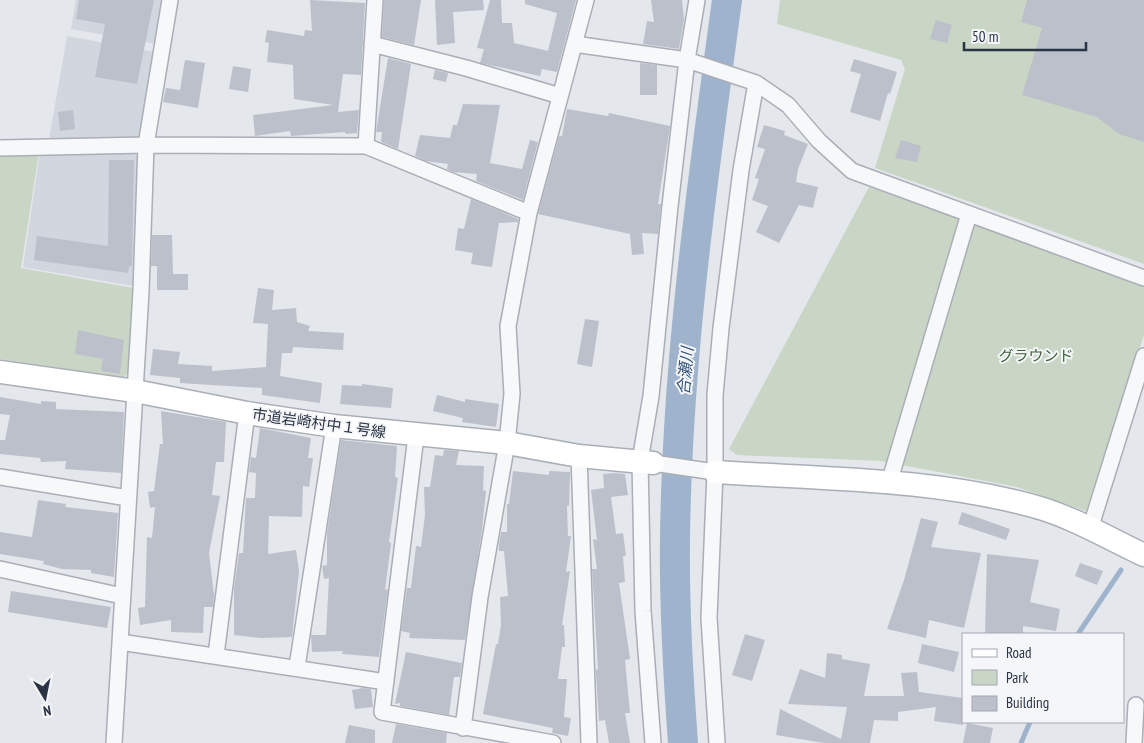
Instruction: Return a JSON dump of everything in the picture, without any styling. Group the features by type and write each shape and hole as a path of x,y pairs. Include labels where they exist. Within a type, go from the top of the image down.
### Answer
{"street":[{"path":"114,743 135,391 146,144 170,0"},
{"path":"366,146 375,0"},
{"path":"463,728 480,597 506,443 512,394 508,326 529,213 586,0"},
{"path":"689,0 695,17"},
{"path":"652,743 643,611 647,462 651,396 670,206 687,60 697,0"},
{"path":"372,44 466,68 560,96"},
{"path":"574,44 687,60 753,82 788,105 819,141 852,171 1144,278"},
{"path":"717,743 710,618 715,472 715,395 721,328 753,82"},
{"path":"0,148 146,144 366,146 529,213"},
{"path":"889,483 969,214"},
{"path":"1090,529 1144,356"},
{"name":"市道岩崎村中１号線","path":"0,372 135,391 246,413 334,426 416,436 506,443 579,456 647,462"},
{"path":"216,655 246,413"},
{"path":"297,667 334,426"},
{"path":"416,436 382,712 553,743"},
{"path":"579,456 589,743"},
{"path":"647,462 715,472 889,483 1002,498 1042,509 1090,529 1144,555"},
{"path":"0,477 128,498"},
{"path":"0,569 122,596"},
{"path":"120,642 297,667 386,682"},
{"path":"1134,743 1136,705"}],"shaded area":[{"path":"76,0 164,0 156,44 71,29"},
{"path":"67,36 155,52 140,139 49,140"},
{"path":"40,152 132,152 138,157 133,286 23,267"}],"green space":[{"path":"780,0 1144,0 1144,264 875,168 905,69 901,60 777,24"},
{"path":"0,152 39,152 21,268 133,288 129,373 123,377 0,359"},
{"name":"グラウンド","path":"869,187 1144,285 1144,335 1086,511 1017,487 881,461 737,455 729,449"}],"building":[{"path":"79,0 154,0 137,84 95,77 105,24 76,19"},
{"path":"310,0 365,3 361,75 343,74 338,112 359,110 357,133 346,134 345,132 291,136 290,131 255,136 253,115 333,105 294,99 293,65 267,62 269,43 265,42 267,30 304,36 305,30 312,31"},
{"path":"384,0 421,0 414,45 382,37"},
{"path":"435,0 483,0 484,10 453,12 455,43 437,45"},
{"path":"490,0 501,0 502,23 512,23 514,43 548,51 557,13 525,4 525,0 576,0 557,72 542,69 540,76 480,63 484,49 477,48"},
{"path":"651,0 682,0 684,19 679,49 643,44 647,21 654,22"},
{"path":"1027,0 1144,0 1144,142 1119,134 1097,117 1022,95 1042,28 1021,22"},
{"path":"936,20 952,25 947,43 930,39"},
{"path":"388,58 411,64 398,149 381,142 382,132 376,132"},
{"path":"854,59 897,72 890,94 888,93 880,121 850,112 861,74 850,71"},
{"path":"185,60 205,63 198,108 163,102 166,88 180,90"},
{"path":"640,63 657,65 657,95 640,95"},
{"path":"233,66 251,69 248,92 229,89"},
{"path":"435,70 448,73 446,82 433,79"},
{"path":"463,104 500,105 490,163 522,169 530,140 538,142 523,200 476,181 477,174 453,172 447,169 448,164 426,161 415,156 420,135 450,138 453,125 457,125"},
{"path":"567,109 608,116 609,113 670,126 658,204 661,204 658,234 642,233 644,254 632,255 630,234 538,214 559,136 562,136"},
{"path":"73,110 75,129 60,131 58,112"},
{"path":"764,125 785,131 784,135 808,144 798,169 796,182 818,187 813,208 799,205 779,243 756,232 768,206 752,200 759,179 755,178 765,149 757,147"},
{"path":"901,140 921,146 917,162 895,158"},
{"path":"109,160 134,160 132,266 129,266 128,273 34,260 37,236 108,246"},
{"path":"471,199 518,219 518,222 499,223 492,267 471,264 473,253 455,250 458,228 464,229"},
{"path":"152,235 172,235 173,274 188,274 188,290 157,290 157,266 151,266"},
{"path":"258,288 274,290 272,310 296,308 297,322 310,326 308,331 344,333 343,350 293,347 292,353 282,353 280,376 322,383 320,403 262,395 262,388 180,383 180,378 150,375 153,349 180,352 178,364 212,366 212,371 266,367 268,324 253,323"},
{"path":"585,319 599,321 592,367 577,364"},
{"path":"78,330 124,340 120,374 101,371 103,359 75,354"},
{"path":"362,384 393,388 391,408 340,404 342,385 362,386"},
{"path":"437,395 465,402 465,399 499,404 496,427 462,422 463,418 433,411"},
{"path":"0,397 41,404 41,401 56,402 56,409 124,412 121,473 65,469 66,461 41,462 40,458 0,454 0,440 5,440 10,415 0,414"},
{"path":"161,411 226,422 224,462 216,462 212,495 220,496 209,553 214,595 213,607 204,607 203,633 171,632 171,620 140,625 138,608 145,607 147,537 152,538 155,507 150,508 148,492 154,491 160,444 163,444"},
{"path":"260,428 311,438 308,458 313,458 309,487 303,486 302,517 269,516 268,554 296,550 299,571 292,637 261,638 234,635 234,589 239,553 243,553 246,498 255,498 256,473 249,472 251,457 256,458"},
{"path":"341,440 397,446 395,477 398,478 389,542 391,543 385,590 388,589 379,657 342,654 343,651 312,652 311,635 326,635 329,578 324,579 322,566 327,565 327,533"},
{"path":"444,450 459,451 456,465 484,466 483,490 486,491 482,530 465,640 409,638 410,633 401,631 407,588 411,588 416,546 421,547 425,515 424,487 430,487 435,455 443,456"},
{"path":"513,471 549,475 549,471 570,472 569,506 567,506 568,536 571,536 566,572 570,571 562,625 564,625 565,647 562,647 558,679 567,679 564,717 571,718 568,736 552,733 553,728 483,714 501,625 500,597 508,596 504,551 499,551 499,545 501,532 507,532 507,504 509,504"},
{"path":"603,474 625,474 628,495 611,497 616,534 623,533 626,556 623,556 625,582 619,583 630,659 625,660 630,713 625,713 630,743 609,743 605,720 599,721 596,674 598,669 592,569 597,569 593,539 597,540 591,490 604,488"},
{"path":"38,500 66,504 65,507 118,513 114,577 91,573 91,570 62,569 43,564 44,561 0,554 0,532 32,537"},
{"path":"962,512 1010,529 1006,540 958,524"},
{"path":"921,518 938,522 931,547 981,553 964,628 929,620 926,638 887,629 904,580"},
{"path":"987,554 1039,560 1030,602 1060,609 1056,631 1023,626 1023,633 985,633"},
{"path":"1080,563 1103,571 1097,585 1075,576"},
{"path":"11,591 111,607 107,628 8,612"},
{"path":"745,634 765,640 752,681 732,675"},
{"path":"922,644 959,652 954,672 918,663"},
{"path":"406,652 462,663 460,677 454,677 449,715 400,706 400,703 395,704"},
{"path":"827,653 842,655 842,659 870,664 864,696 904,696 901,673 917,672 919,692 962,698 963,725 934,721 936,707 898,712 898,721 874,720 870,743 824,743 776,735 780,709 841,739 847,707 788,704 800,669 825,678"},
{"path":"371,689 373,707 355,709 352,690"},
{"path":"967,723 993,728 990,743 963,743"},
{"path":"396,724 447,733 446,743 392,743"},
{"path":"349,725 375,730 375,743 345,743"}],"waterway":[{"name":"合瀬川","path":"683,743 675,564 681,403 693,268 727,0"},
{"path":"1079,633 1121,570"},
{"path":"1021,743 1030,723"}]}
